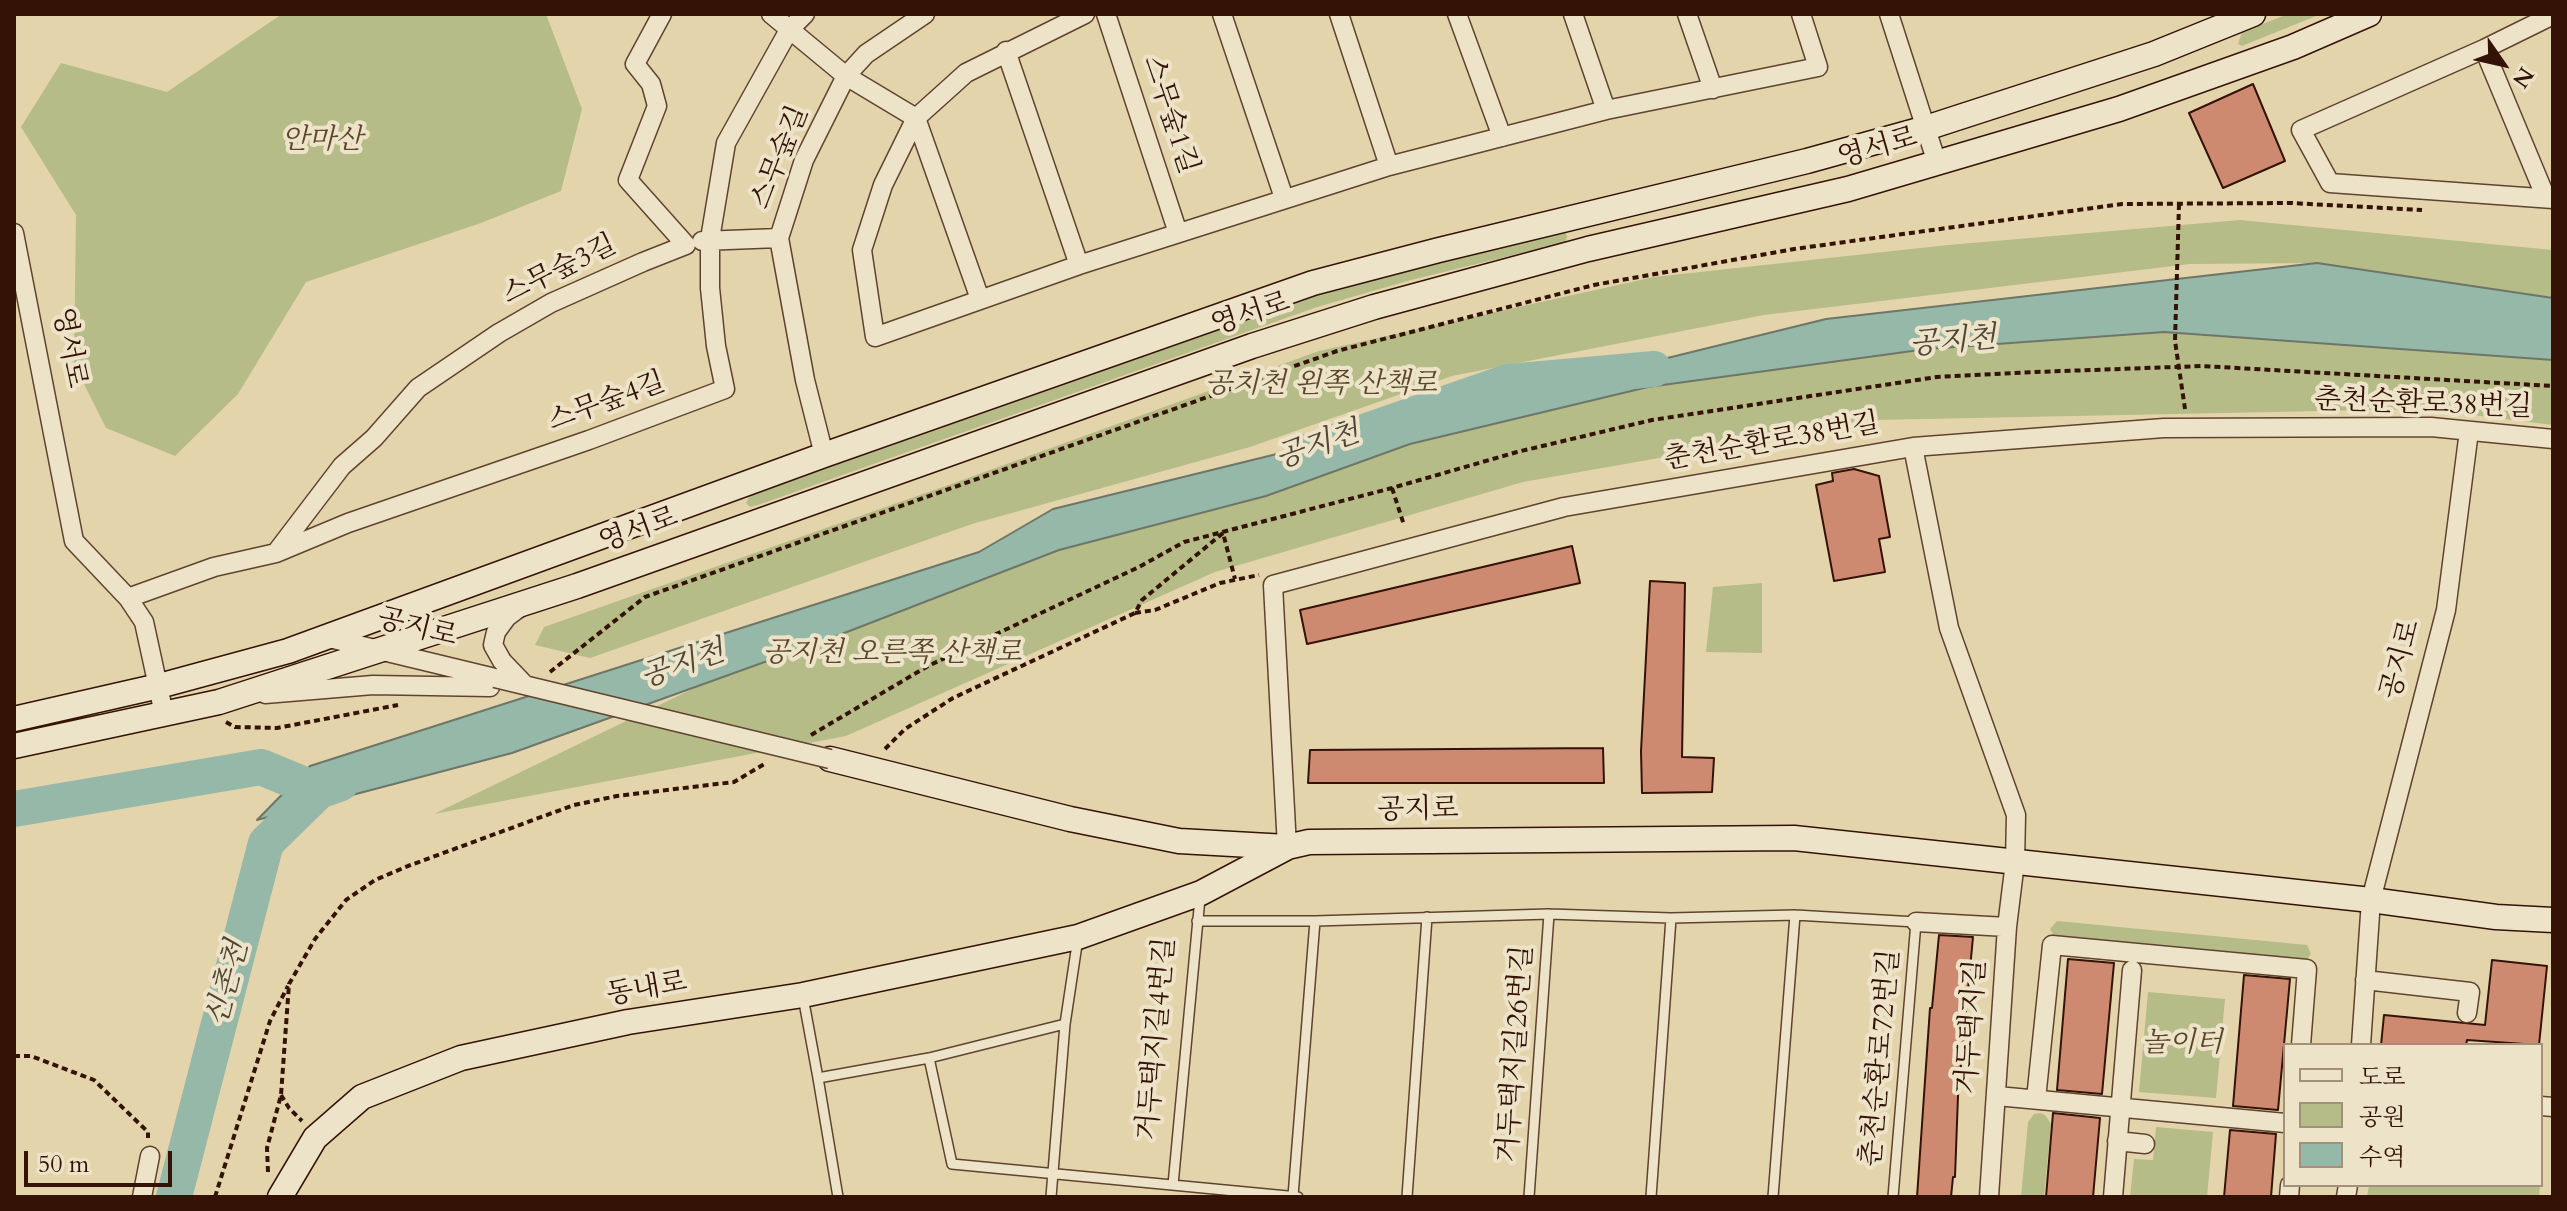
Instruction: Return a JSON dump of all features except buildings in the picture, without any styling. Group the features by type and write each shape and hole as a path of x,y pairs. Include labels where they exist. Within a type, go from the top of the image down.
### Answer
{"street":[{"path":"662,14 635,64 651,84 657,106 628,180 686,245"},
{"path":"771,14 846,76 916,118 980,299"},
{"name":"스무숲4길","path":"128,598 214,567 276,553 348,523 589,440 725,389 716,346 710,288 710,239 726,143 789,30 805,14"},
{"name":"스무숲길","path":"824,455 805,380 779,238 804,160 846,76 866,54 925,14"},
{"path":"1085,14 966,73 916,118 883,185 862,250 875,337 1079,265 1389,166 1606,110 1818,67 1801,14"},
{"name":"스무숲1길","path":"1106,14 1178,233"},
{"path":"1222,14 1284,198"},
{"path":"1339,14 1389,166"},
{"path":"1457,14 1502,137"},
{"path":"1573,14 1606,110"},
{"path":"1687,14 1713,89"},
{"path":"1889,14 1937,163"},
{"name":"영서로","path":"14,719 159,686 288,651 824,455 1313,283 1802,163 1926,128 2154,54 2253,14"},
{"name":"영서로","path":"14,746 235,697 526,603 1252,346 1358,312 1588,249 1805,199 1937,163 2119,109 2293,47 2369,14"},
{"path":"2484,49 2549,198 2330,183 2301,130 2553,15"},
{"path":"1006,51 1079,265"},
{"path":"2043,90 2033,104 2031,116 2048,130"},
{"path":"1802,163 1813,169 1817,180 1805,199"},
{"name":"영서로","path":"14,233 74,541 128,598 144,622 164,714"},
{"name":"스무숲3길","path":"276,553 342,466 374,438 418,388 499,333 551,303 686,245 710,239 779,238"},
{"name":"춘천순환로38번길","path":"1285,582 1564,507 1913,447 2164,428 2431,427 2553,439"},
{"name":"공지로","path":"2361,1043 2371,900 2446,610 2469,431"},
{"path":"1913,447 1949,628 2016,815 2015,862"},
{"path":"1285,582 1273,585 1287,847"},
{"path":"496,675 493,645 496,632 507,617 526,603"},
{"name":"공지로","path":"325,637 496,675"},
{"path":"235,697 496,675 830,759"},
{"name":"공지로","path":"830,759 1070,819 1179,841 1287,847 1309,842 1794,838 2371,900 2496,917 2553,920"},
{"name":"동내로","path":"274,1191 315,1138 362,1097 461,1058 628,1022 803,995 1078,937 1201,893 1287,847"},
{"name":"거두택지길","path":"1989,1197 2007,927 2015,862"},
{"name":"거두택지길4번길","path":"1916,922 2007,927"},
{"path":"2036,1099 2052,945 2307,969 2301,1043"},
{"path":"2113,1197 2132,970"},
{"path":"2365,980 2470,992 2467,1013"},
{"path":"1997,1096 2283,1123"},
{"path":"2117,1141 2145,1144"},
{"path":"142,1197 150,1156"}],"lane":[{"path":"1197,921 1201,893"},
{"name":"거두택지길4번길","path":"1173,1185 1197,921 1549,914 1671,918 1795,915 1916,922"},
{"name":"거두택지길26번길","path":"1529,1197 1549,914"},
{"path":"1773,1197 1795,915"},
{"path":"1407,1197 1427,917"},
{"path":"1651,1197 1671,918"},
{"path":"929,1058 952,1164 1295,1197 1315,921"},
{"name":"춘천순환로72번길","path":"1893,1197 1916,922"},
{"path":"1051,1197 1065,1024 1078,937"},
{"path":"803,995 838,1197"},
{"path":"818,1078 929,1058 1065,1024"}],"path":[{"path":"533,682 645,597 1337,351 1594,285 1794,249 2122,204 2291,203 2432,211"},
{"path":"2179,204 2175,341 2186,417"},
{"path":"809,736 928,666 1139,567 1184,542 1517,452 1652,420 1937,377 2202,366 2553,386"},
{"path":"1392,488 1404,525"},
{"path":"1223,533 1235,579"},
{"path":"1135,613 1142,600 1223,533"},
{"path":"866,768 905,729 953,698 1135,613 1155,610 1235,579 1268,573 1285,582"},
{"path":"196,707 235,727 277,728 401,705"},
{"path":"215,1197 270,1021 315,939 346,900 375,880 574,805 617,796 734,782 769,761"},
{"path":"274,1191 267,1148 281,1095 289,984"},
{"path":"14,1056 31,1056 94,1080 148,1132 150,1156"},
{"path":"281,1095 315,1138"}],"green space":[{"name":"안마산","path":"282,14 546,14 582,109 561,191 481,223 306,282 238,394 175,456 106,428 74,364 76,215 21,127 61,63 167,92"},
{"path":"2288,14 2321,14 2242,46 2238,44 2242,32"},
{"name":"공치천 왼쪽 산책로","path":"2240,220 2553,250 2553,298 2317,263 2190,264 1764,315 1452,376 1250,447 972,524 590,658 535,645 544,627 1319,351 1654,277 1948,245"},
{"path":"1565,232 1566,242 1317,307 758,505 750,507 746,503 752,491 888,447 1316,296 1413,268"},
{"name":"공지천 오른쪽 산책로","path":"2164,332 2553,360 2553,425 2425,409 1874,420 1523,482 1215,572 846,736 434,814 868,604 1162,502 1648,387 1927,349"},
{"path":"1762,583 1762,653 1706,652 1713,587"},
{"path":"2057,921 2307,945 2311,954 2305,962 2055,938 2050,929"},
{"name":"놀이터","path":"2148,992 2225,999 2216,1098 2139,1092"},
{"path":"2040,1113 2051,1124 2044,1197 2021,1197 2028,1122 2034,1114"},
{"path":"2156,1127 2213,1132 2207,1197 2130,1197 2134,1159 2153,1160"},
{"path":"2369,1187 2540,1187 2539,1197 2367,1197"}],"water":[{"path":"2317,263 2553,298 2553,360 2164,332 1927,349 1648,387 1410,444 1266,496 1059,550 834,637 512,753 257,820 310,766 979,552 1053,509 1826,319"}],"waterway":[{"name":"공지천","path":"1309,451 1508,382 1654,369"},
{"path":"14,809 261,767 319,791"},
{"name":"신촌천","path":"174,1197 266,843 319,791 341,783"}]}
